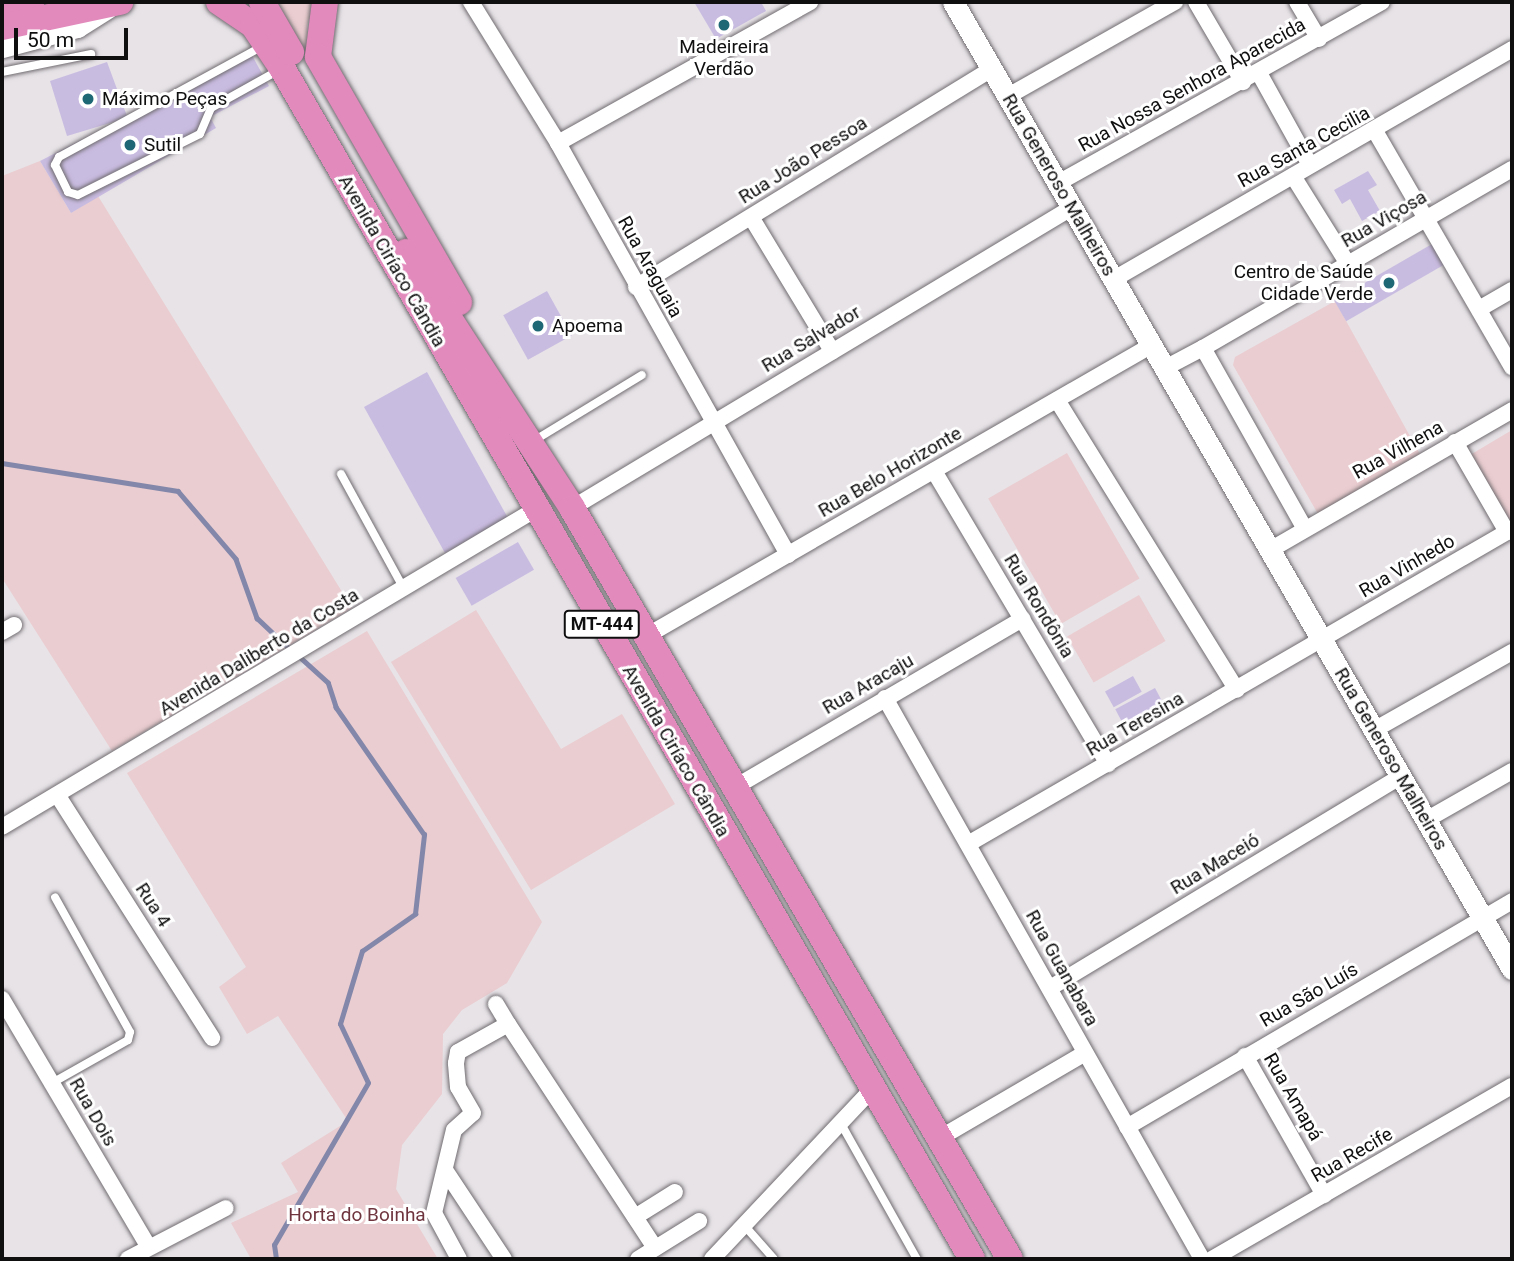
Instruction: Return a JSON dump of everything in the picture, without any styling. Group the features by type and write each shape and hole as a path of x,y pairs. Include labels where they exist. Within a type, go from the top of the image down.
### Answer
{"highway":[{"path":"2,8 31,2"},
{"name":"Avenida Ciríaco Cândia","path":"219,2 267,43 282,68 972,1259"},
{"path":"262,2 396,236 554,480"},
{"name":"MT-444","path":"326,2 318,57 337,97 535,440 554,480"},
{"path":"2,27 117,3"},
{"name":"Avenida Ciríaco Cândia","path":"554,480 648,635 1010,1259"}],"street":[{"name":"Rua Araguaia","path":"471,2 558,143 788,555"},
{"path":"558,143 810,2"},
{"name":"Rua Generoso Malheiros","path":"954,2 1512,969"},
{"path":"1008,96 1175,2"},
{"path":"1196,2 1243,82"},
{"path":"1297,2 1319,39"},
{"name":"Rua Nossa Senhora Aparecida","path":"1058,183 1382,2"},
{"path":"2,47 76,27 117,3"},
{"name":"Rua Santa Cecilia","path":"1114,279 1310,165 1375,131 1512,49"},
{"name":"Rua João Pessoa","path":"636,287 992,69"},
{"path":"1259,73 1310,165"},
{"path":"1375,131 1424,220 1512,367"},
{"name":"Rua Viçosa","path":"1203,348 1512,169"},
{"path":"1293,176 1348,264"},
{"name":"Rua Salvador","path":"572,508 1073,207"},
{"path":"751,217 832,351"},
{"path":"1479,309 1512,290"},
{"name":"Rua Belo Horizonte","path":"648,635 1152,345"},
{"path":"1165,368 1203,348 1304,527 1270,550"},
{"path":"1057,400 1237,690"},
{"name":"Rua Vilhena","path":"1304,527 1512,410"},
{"path":"1455,442 1510,531"},
{"name":"Rua Rondônia","path":"934,471 1108,764"},
{"name":"Avenida Daliberto da Costa","path":"2,827 287,661 536,509"},
{"name":"Rua Vinhedo","path":"1322,640 1510,531"},
{"name":"Rua Aracaju","path":"735,787 1022,619"},
{"name":"Rua Teresina","path":"968,844 1322,640"},
{"path":"1374,730 1512,652"},
{"name":"Rua Guanabara","path":"885,698 1202,1259"},
{"path":"1426,820 1512,771"},
{"name":"Rua Maceió","path":"1051,988 1401,776"},
{"name":"Rua 4","path":"58,796 212,1038"},
{"name":"Rua São Luís","path":"1127,1127 1512,901"},
{"name":"Rua Dois","path":"2,999 148,1246"},
{"path":"496,1004 655,1248"},
{"path":"460,1259 435,1219 454,1130 473,1113 458,1087 458,1052 508,1024"},
{"path":"938,1139 1085,1053"},
{"name":"Rua Amapá","path":"1245,1056 1324,1195"},
{"name":"Rua Recife","path":"1212,1259 1512,1086"},
{"path":"712,1259 872,1090"},
{"path":"445,1170 504,1259"},
{"path":"635,1217 675,1192"},
{"path":"128,1259 148,1246 226,1208"},
{"path":"638,1259 699,1222"}],"lane":[{"path":"267,43 58,157 55,165 68,192 78,195 200,134 211,108 282,68"},
{"path":"2,72 91,54"},
{"path":"535,440 642,375"},
{"path":"341,474 404,589"},
{"path":"52,1083 128,1040 130,1032 55,897"},
{"path":"840,1122 917,1259"},
{"path":"744,1225 774,1259"}],"green space":[{"path":"275,2 316,2 307,25 310,65"},
{"path":"40,161 71,213 98,196 352,608 112,751 2,578 2,176"},
{"path":"1335,301 1421,456 1318,514 1233,365 1235,357"},
{"path":"1512,430 1512,523 1511,524 1470,455"},
{"path":"1067,453 1140,579 1061,624 988,498"},
{"path":"1139,595 1166,641 1094,682 1067,636"},
{"path":"476,610 561,749 622,714 675,804 531,890 391,662"},
{"name":"Horta do Boinha","path":"367,631 542,922 507,983 462,1010 443,1034 442,1094 402,1145 396,1189 438,1259 251,1259 231,1223 298,1192 281,1163 348,1121 278,1016 247,1034 219,987 246,967 127,773"}],"building":[{"name":"Madeireira Verdão","path":"694,2 761,2 766,11 716,39"},
{"name":"Sutil","path":"249,50 269,86 210,117 216,128 71,213 40,161 120,120 67,136 50,81 107,62 127,116"},
{"path":"1368,171 1377,185 1368,190 1380,211 1362,221 1350,199 1342,204 1334,190"},
{"name":"Centro de Saúde Cidade Verde","path":"1432,244 1444,265 1346,321 1334,300"},
{"name":"Apoema","path":"547,291 572,336 528,360 503,315"},
{"path":"427,372 508,518 445,553 364,407"},
{"path":"518,542 534,570 472,606 456,578"},
{"path":"1133,676 1142,692 1114,707 1105,692"},
{"path":"1155,688 1168,712 1128,733 1115,709"}],"waterway":[{"path":"2,463 178,491 236,559 257,618 291,650"},
{"path":"276,1259 274,1245 368,1083 340,1024 362,951 415,914 424,835 336,708 328,683 298,656"}],"place":[{"name":"Madeireira Verdão","path":"724,25"},
{"name":"Máximo Peças","path":"88,99"},
{"name":"Sutil","path":"130,145"},
{"name":"Centro de Saúde Cidade Verde","path":"1389,283"},
{"name":"Apoema","path":"538,326"}]}
